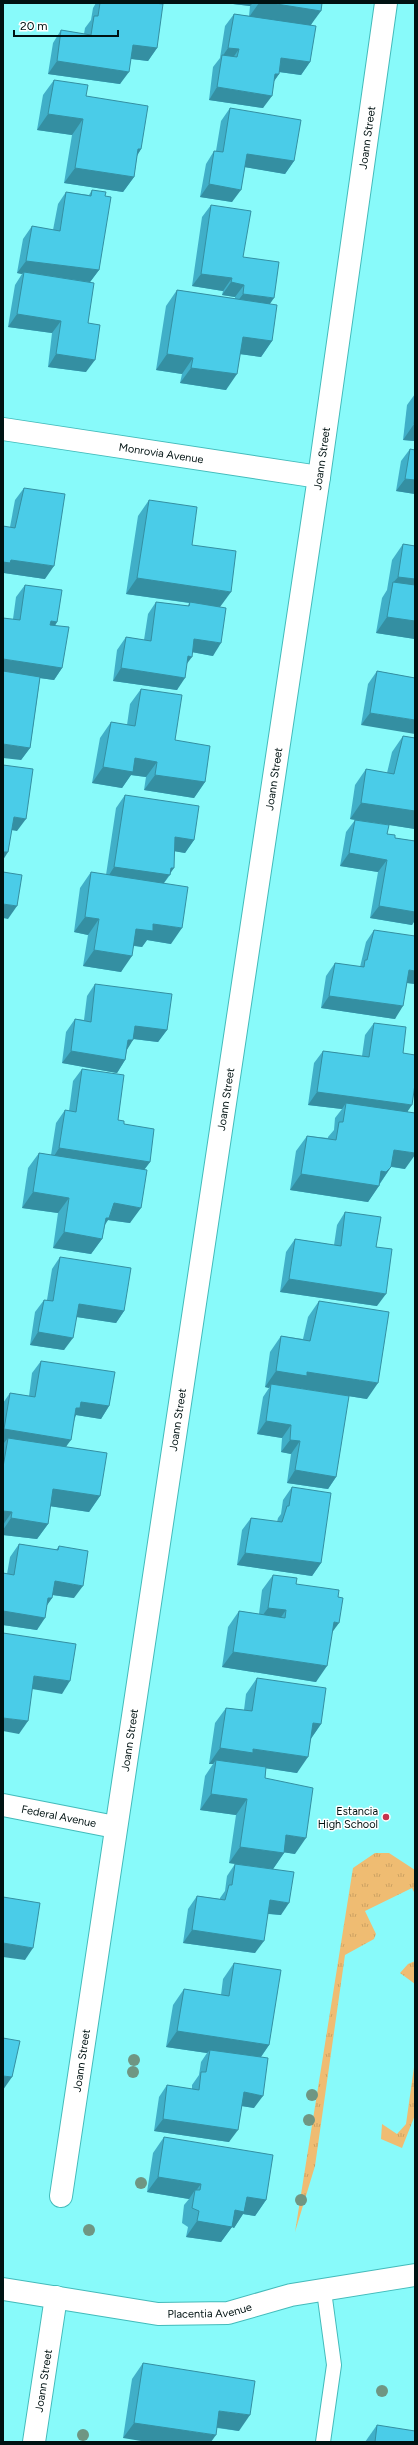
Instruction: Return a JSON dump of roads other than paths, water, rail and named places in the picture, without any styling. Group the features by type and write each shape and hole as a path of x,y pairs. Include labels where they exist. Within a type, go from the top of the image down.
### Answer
{"street":[{"name":"Joann Street","path":"61,2196 115,1827 319,477 386,3"},
{"name":"Monrovia Avenue","path":"3,430 319,477"},
{"name":"Federal Avenue","path":"3,1805 115,1827"},
{"name":"Placentia Avenue","path":"3,2289 56,2296 158,2314 228,2313 291,2295 324,2291 415,2275"},
{"name":"Joann Street","path":"34,2442 56,2296"}],"lane":[{"path":"323,2442 334,2364 324,2291"}],"place":[{"name":"Estancia High School","path":"386,1817"}]}
